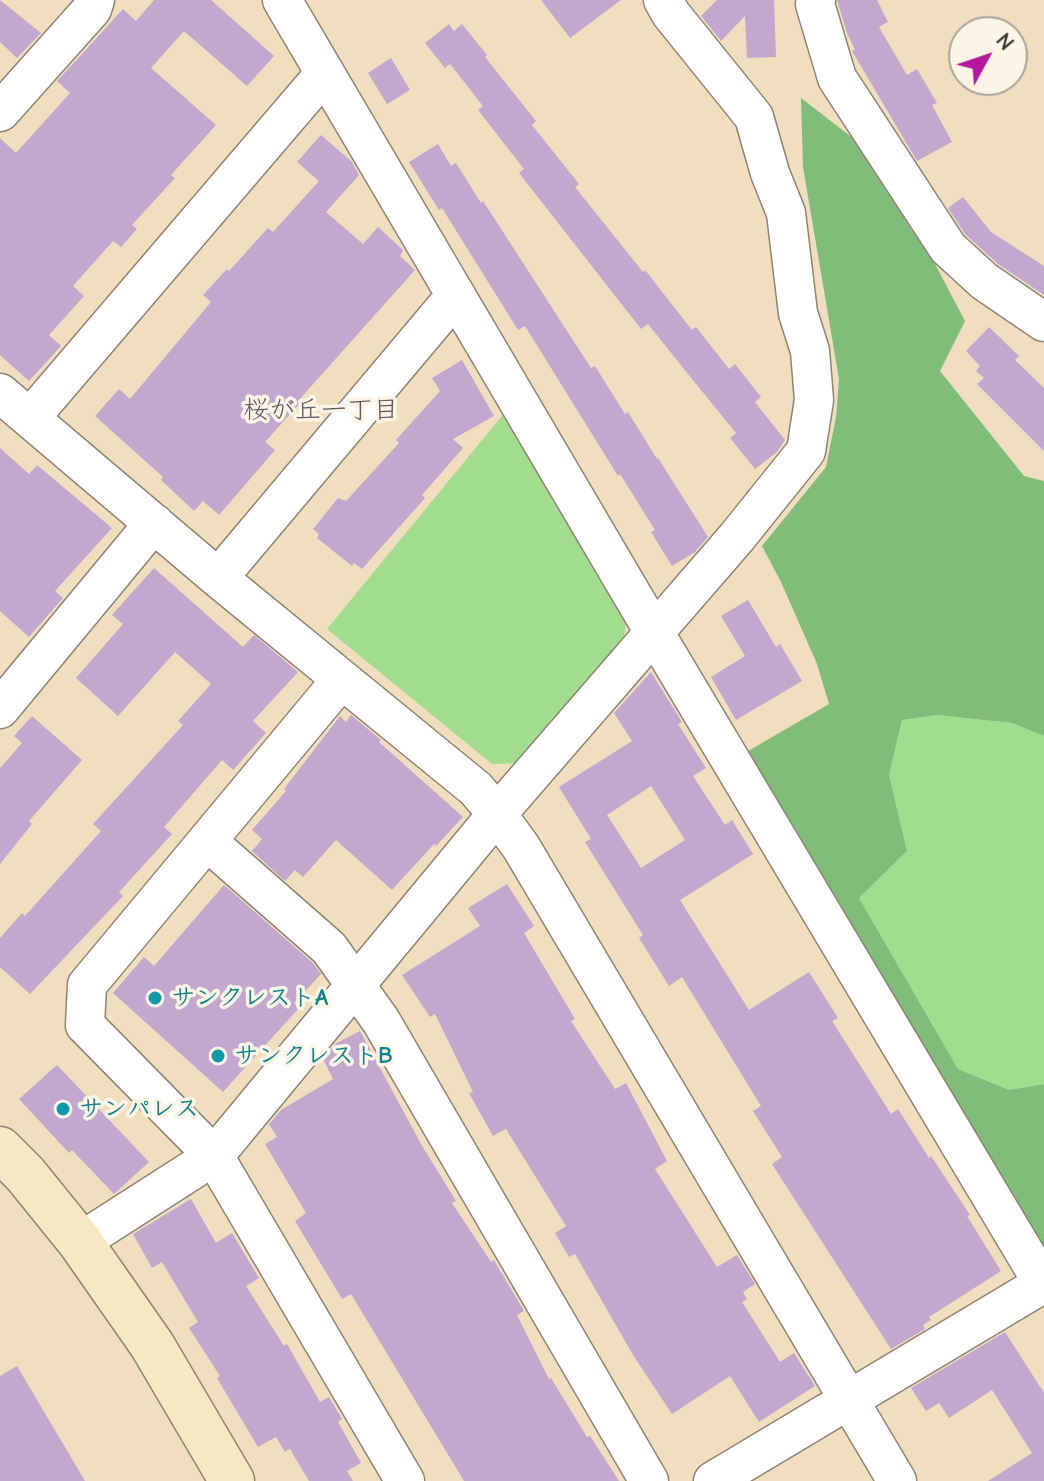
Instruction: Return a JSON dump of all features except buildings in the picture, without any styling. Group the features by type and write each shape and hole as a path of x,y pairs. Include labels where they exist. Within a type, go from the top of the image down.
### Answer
{"street":[{"path":"1,108 92,9 95,0"},
{"path":"80,1242 214,1156 497,814 806,451 814,400 810,351 798,313 786,213 770,173 754,117 663,0"},
{"path":"816,0 837,78 948,248 984,281 1044,322"},
{"path":"296,5 325,73 654,632 1044,1284 713,1481"},
{"path":"30,418 325,73"},
{"path":"218,578 446,307 458,300"},
{"path":"0,393 218,578 476,789 497,814 521,847 897,1481"},
{"path":"7,686 154,523"},
{"path":"341,680 87,985 85,1025 214,1156 405,1481"},
{"path":"207,841 329,948 381,1021 649,1481"},
{"path":"0,1149 25,1174 80,1242 152,1345 232,1481"}],"green space":[{"path":"801,98 854,139 924,243 965,321 940,371 1024,476 1044,481 1044,736 1012,723 937,715 902,720 889,775 907,851 859,898 958,1069 1009,1090 1044,1084 1044,1250 743,754 829,704 817,664 762,546 826,467 836,417 839,379 803,167"},
{"path":"506,411 627,613 624,639 520,763 492,764 327,629"},
{"path":"937,715 1012,723 1044,736 1044,1084 1009,1090 958,1069 859,898 907,851 889,775 902,720"}],"place":[{"name":"サンクレストA","path":"155,998"},
{"name":"サンクレストB","path":"218,1056"},
{"name":"サンパレス","path":"63,1109"}],"district":[{"name":"桜が丘一丁目","path":"321,411"}]}
